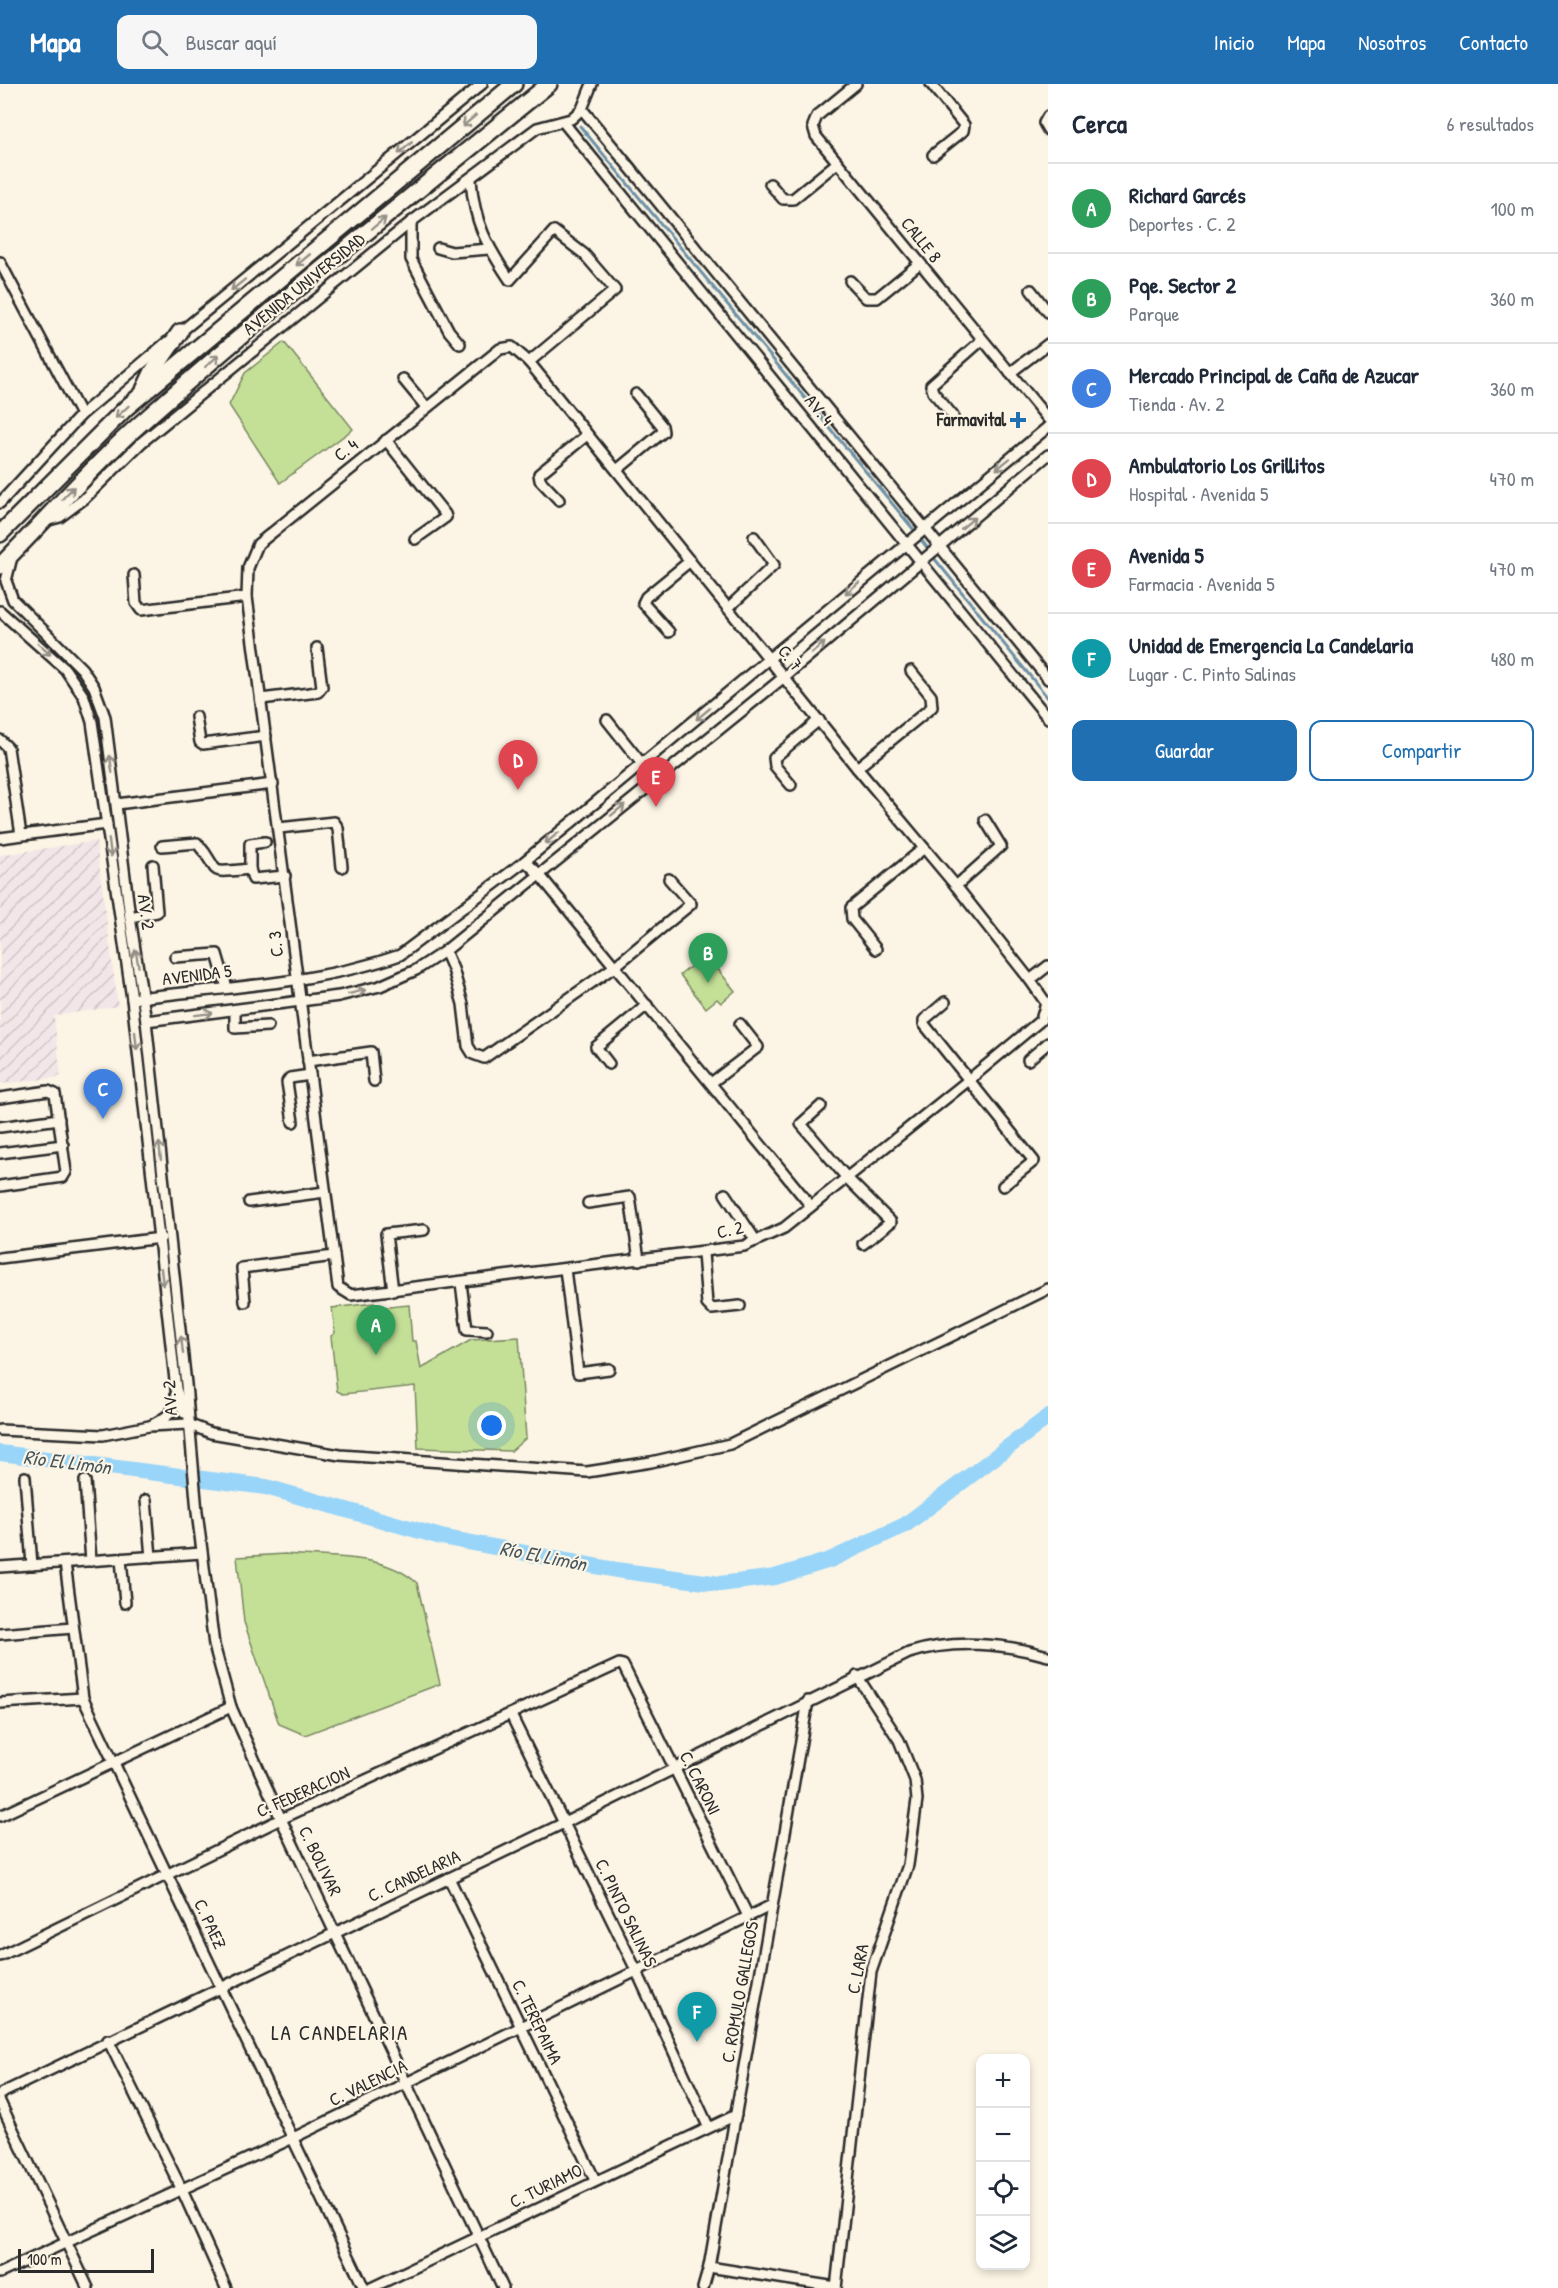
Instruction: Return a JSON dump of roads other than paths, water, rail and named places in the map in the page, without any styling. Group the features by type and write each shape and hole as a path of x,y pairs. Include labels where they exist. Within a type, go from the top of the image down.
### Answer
{"main road":[{"name":"AVENIDA UNIVERSIDAD","path":"0,534 65,466 141,395 514,84"},
{"name":"AVENIDA UNIVERSIDAD","path":"0,566 40,522 139,425 237,340 549,84"},
{"path":"141,395 153,371 180,332"}],"street":[{"path":"0,503 81,414 482,84"},
{"path":"582,109 592,84"},
{"name":"CALLE 8","path":"856,84 817,116 813,126 816,136 1048,419"},
{"path":"931,84 964,125 963,131 933,155"},
{"name":"AVENIDA UNIVERSIDAD","path":"40,522 60,517 84,499 142,442 411,222 471,180 537,128 564,123 582,109"},
{"name":"AV. 4","path":"582,109 923,529 1048,679"},
{"path":"1048,116 1044,123 1048,130"},
{"name":"AV. 4","path":"564,123 1048,718"},
{"path":"770,184 783,200 793,199 837,163"},
{"path":"471,180 473,209 489,249 510,280 554,231 584,254 615,290 529,362"},
{"path":"411,222 411,259 448,331 460,344"},
{"path":"438,248 452,252 489,249"},
{"path":"850,281 866,298 877,298 920,263"},
{"path":"0,264 81,414"},
{"path":"1031,290 1048,312"},
{"path":"953,416 933,392 931,385 982,340"},
{"path":"1010,373 1048,345"},
{"name":"C. 7","path":"500,350 512,347 517,349 529,362 856,768 956,886 1030,980 1046,1004"},
{"name":"C. 4","path":"247,597 248,568 258,544 426,407 500,350"},
{"path":"403,379 426,407"},
{"path":"617,470 663,432 662,426 636,394"},
{"name":"AVENIDA 5","path":"132,999 297,980 377,963 400,955 525,861 923,529 1048,428"},
{"path":"559,501 540,480 539,474 587,435"},
{"path":"386,440 446,514 446,517 415,539"},
{"path":"146,1022 339,996 380,986 416,970 445,951 538,873 784,677 1048,455"},
{"path":"728,608 774,565 754,537"},
{"name":"AV. 2","path":"12,554 6,581 14,600 67,651 94,687 105,717 130,917 146,1022 186,1384 188,1424"},
{"path":"669,632 643,603 646,597 690,561"},
{"path":"134,574 136,603 141,610 247,597"},
{"name":"C. 3","path":"247,597 338,1287"},
{"name":"AV. 2","path":"0,612 53,657 84,697 92,722 132,999 176,1389 188,1424"},
{"path":"261,699 318,692 322,687 317,648"},
{"path":"856,768 932,706 932,696 911,671"},
{"path":"196,717 200,742 203,744 266,736"},
{"path":"607,720 642,764"},
{"path":"791,785 775,766 774,758 819,720"},
{"path":"0,740 8,748 21,835"},
{"path":"117,804 273,784"},
{"path":"956,886 1001,846 985,820"},
{"path":"279,828 334,822 338,828 342,867"},
{"path":"0,838 107,824"},
{"path":"265,842 250,844 250,870 253,879 285,876"},
{"path":"162,846 197,843 213,870 219,872 250,870"},
{"path":"876,949 852,919 851,908 924,848"},
{"path":"525,861 538,873 811,1206"},
{"path":"130,917 157,912 153,865"},
{"path":"445,951 463,1004 468,1046 473,1053 484,1058 614,967 691,904 669,879"},
{"path":"175,957 217,954 227,988"},
{"path":"1030,980 1048,966"},
{"path":"945,1002 924,1020 924,1024 1034,1161 1003,1186"},
{"name":"C. 2","path":"338,1287 351,1295 393,1291 744,1246 784,1228 847,1178 1041,1020 1046,1004"},
{"path":"609,1064 596,1047 646,1005"},
{"path":"235,1010 235,1028 268,1026"},
{"path":"711,1083 758,1047 740,1024"},
{"path":"1028,1060 1048,1043"},
{"path":"308,1061 371,1052 374,1081"},
{"path":"293,1122 287,1082 290,1078 310,1075"},
{"path":"0,1098 48,1091 55,1094 66,1172 63,1177 0,1186"},
{"path":"821,1106 801,1124 847,1178 891,1222 863,1244"},
{"path":"0,1127 59,1119"},
{"path":"0,1153 63,1144"},
{"path":"249,1202 325,1192"},
{"path":"725,1194 756,1241"},
{"path":"588,1203 630,1197 639,1260"},
{"path":"393,1291 386,1234 424,1230"},
{"path":"0,1258 169,1237"},
{"path":"703,1253 708,1304 712,1309 740,1306"},
{"path":"245,1302 242,1268 334,1256"},
{"path":"565,1269 578,1373 609,1369"},
{"path":"461,1283 467,1330 487,1331"},
{"path":"0,1430 103,1435 149,1426 188,1424 211,1433 340,1455 587,1472 651,1462 730,1444 1048,1288"},
{"path":"149,1426 169,1416 174,1410 176,1389"},
{"name":"C. BOLIVAR","path":"188,1424 214,1645 231,1707 281,1820 503,2288"},
{"path":"25,1477 32,1565"},
{"path":"85,1481 91,1561"},
{"path":"146,1500 151,1557"},
{"path":"0,1567 202,1553"},
{"path":"121,1559 125,1603"},
{"name":"C. PAEZ","path":"65,1563 83,1698 364,2288"},
{"path":"0,1634 73,1628"},
{"name":"C. CANDELARIA","path":"0,2094 108,2040 675,1769 857,1676 928,1647 998,1646 1048,1656"},
{"name":"C. FEDERACION","path":"0,1956 281,1820 620,1664 623,1665"},
{"name":"C. CARONI","path":"623,1665 748,1916"},
{"name":"C. LARA","path":"836,2288 871,1972 908,1865 917,1800 915,1780 899,1740 857,1676"},
{"path":"0,1703 83,1698"},
{"name":"C. ROMULO GALLEGOS","path":"703,2288 709,2267 808,1701"},
{"path":"0,1815 231,1707"},
{"name":"C. PINTO SALINAS","path":"511,1715 637,1972 708,2126"},
{"name":"C. TEREPAIMA","path":"449,1878 595,2180"},
{"name":"C. VALENCIA","path":"0,2273 293,2138 772,1905"},
{"path":"108,2040 182,2190 226,2288"},
{"path":"0,2102 87,2288"},
{"name":"C. TURIAMO","path":"371,2288 708,2126 736,2115"},
{"path":"709,2267 836,2288"}],"waterway":[{"path":"580,126 914,530"},
{"path":"920,538 928,549"},
{"path":"934,558 1048,698"},
{"name":"Río El Limón","path":"0,1453 266,1487 441,1537 616,1570 720,1584 775,1577 830,1560 905,1525 1048,1417"}],"place":[{"name":"Farmavital","path":"1018,420"},
{"name":"Ambulatorio Los Grillitos","path":"518,790"},
{"name":"Avenida 5","path":"656,807"},
{"name":"Pqe. Sector 2","path":"708,983"},
{"name":"Mercado Principal de Caña de Azucar","path":"103,1119"},
{"name":"Richard Garcés","path":"376,1355"},
{"name":"Unidad de Emergencia La Candelaria","path":"697,2042"}],"district":[{"name":"LA CANDELARIA","path":"340,2033"}]}
